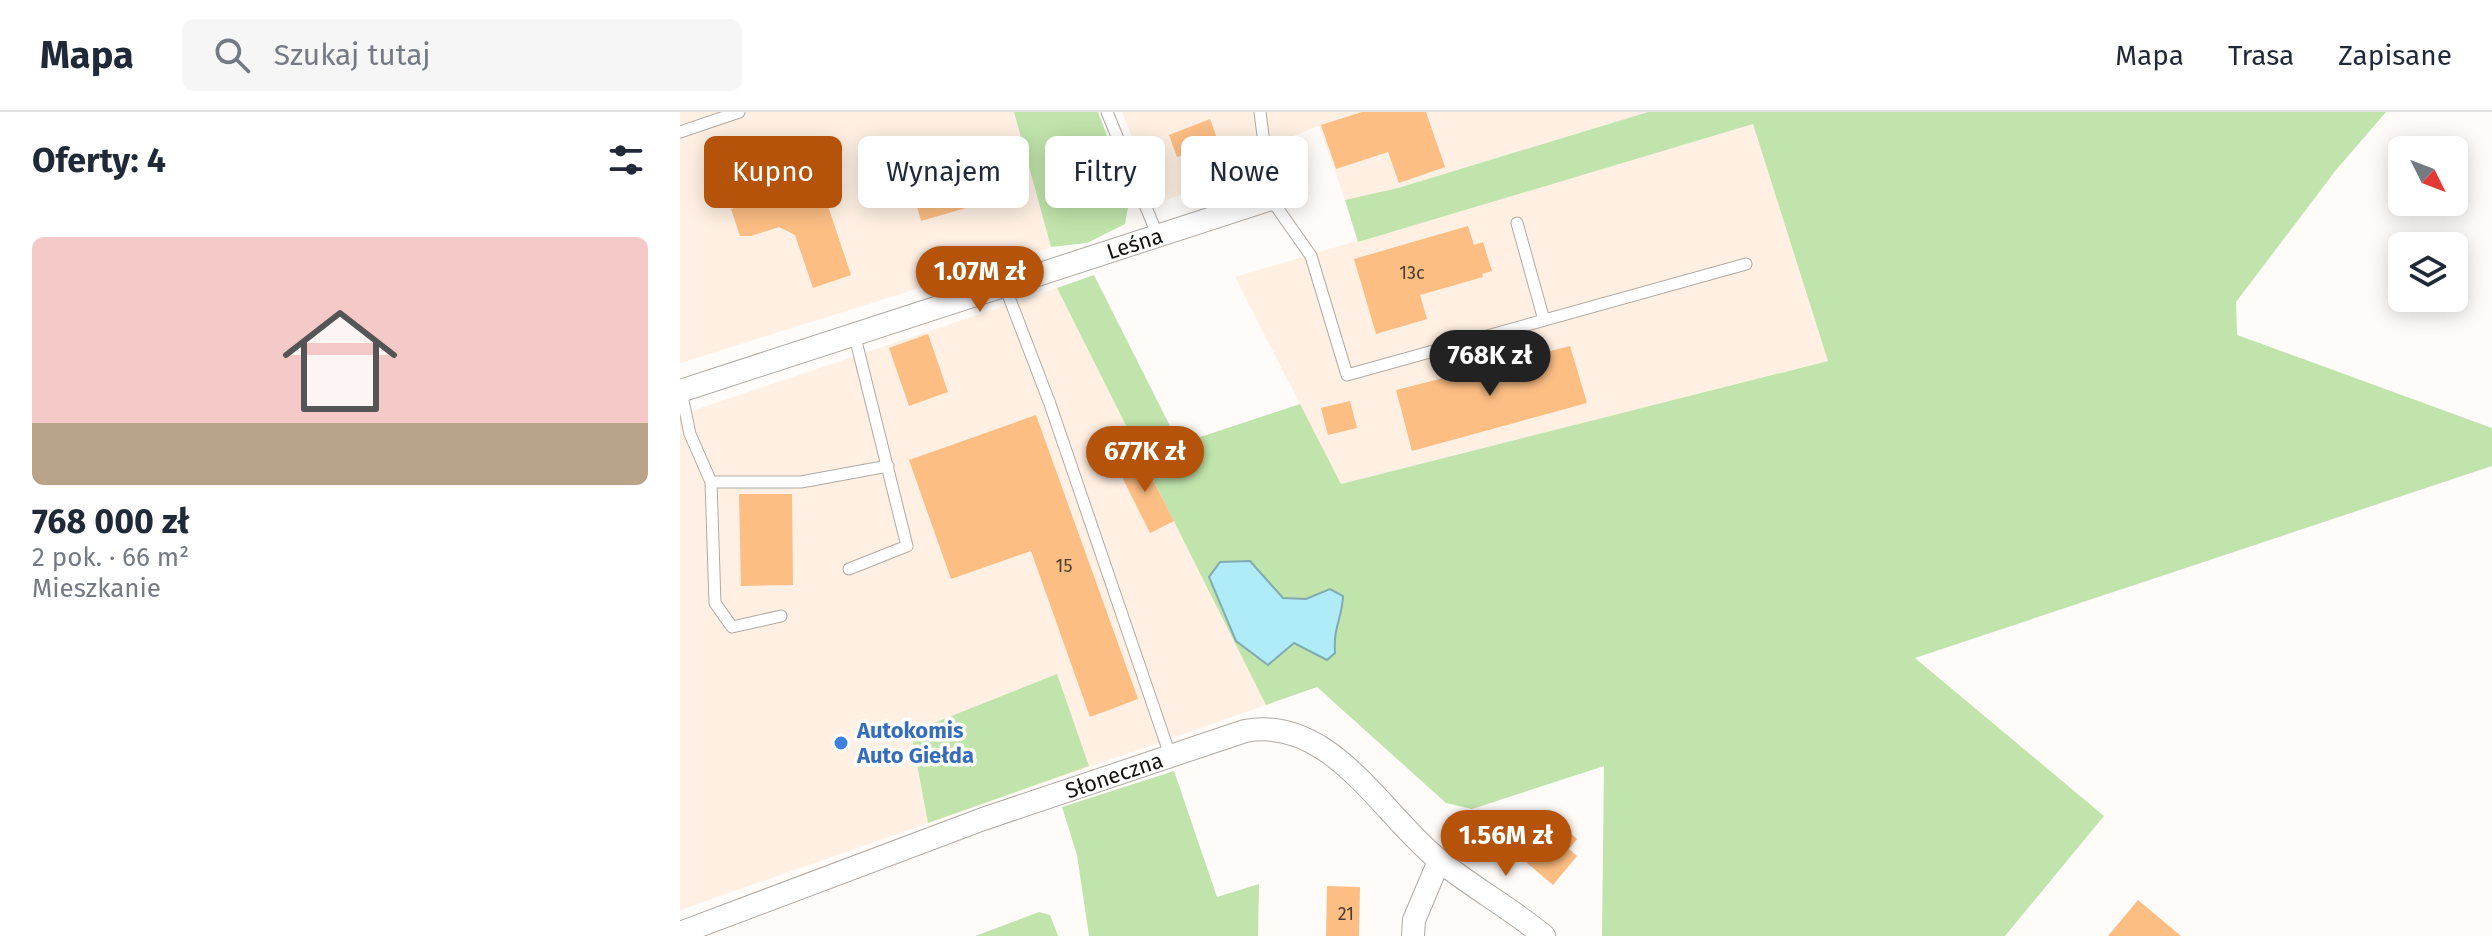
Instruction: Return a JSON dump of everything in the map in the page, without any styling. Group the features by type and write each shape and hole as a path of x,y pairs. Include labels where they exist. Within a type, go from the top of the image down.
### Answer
{"street":[{"name":"Leśna","path":"680,391 1003,283 1242,208"},
{"name":"Słoneczna","path":"680,933 983,819 1245,731 1272,728 1292,733 1334,758 1366,785 1439,861 1544,936"},
{"path":"1413,936 1414,920 1439,861"}],"lane":[{"path":"680,132 739,112"},
{"path":"1107,112 1157,234"},
{"path":"1263,113 1265,136"},
{"path":"1277,208 1311,256 1347,375 1746,264"},
{"path":"1517,223 1544,320"},
{"path":"1003,283 1050,404 1170,755"},
{"path":"849,569 907,546 854,332"},
{"path":"680,391 690,434 711,482 715,603 732,627 781,616"},
{"path":"711,482 801,482 888,466"}],"shaded area":[{"path":"680,112 1014,112 1021,136 858,136 858,208 1029,208 1029,167 1051,247 680,363"},
{"path":"1122,112 1648,112 1398,188 1345,200 1319,126 1293,136 1181,136 1181,194 1165,201 1165,136 1132,136"},
{"path":"1753,124 1829,361 1341,484 1235,277"},
{"path":"1057,288 1266,705 680,910 680,415"}],"green space":[{"path":"1014,112 1098,112 1107,136 1045,136 1045,208 1128,208 1125,224 1087,243 1051,247 1029,167 1029,136 1021,136"},
{"path":"1648,112 2386,112 2336,170 2236,302 2237,335 2492,428 2492,466 1915,658 2104,816 2005,936 1602,936 1604,766 1472,809 1446,803 1317,687 1266,705 1057,288 1094,275 1179,444 1300,404 1341,484 1828,361 1753,124 1358,242 1345,200 1398,188"},
{"path":"1057,674 1089,766 928,823 911,732"},
{"path":"1174,771 1217,897 1259,884 1258,936 1089,936 1077,855 1062,807"},
{"path":"1039,912 1050,915 1058,936 975,936"}],"water":[{"path":"1250,561 1283,598 1306,599 1330,589 1343,596 1335,653 1327,660 1294,643 1268,665 1236,641 1209,577 1220,562"}],"building":[{"path":"1362,112 1426,112 1445,167 1399,183 1388,152 1336,169 1321,125"},
{"path":"1210,119 1216,136 1181,136 1181,155 1177,157 1169,135"},
{"path":"829,208 851,275 813,288 795,235 779,227 751,236 740,236 731,209"},
{"path":"917,208 966,208 921,221"},
{"path":"1468,226 1474,245 1483,242 1492,271 1482,274 1483,277 1420,295 1427,319 1376,334 1354,259"},
{"path":"928,334 948,392 909,406 889,348"},
{"path":"1570,346 1587,403 1412,451 1396,390"},
{"path":"1350,401 1357,428 1328,435 1321,408"},
{"path":"1036,415 1138,699 1090,717 1031,551 951,579 909,460"},
{"path":"1140,455 1174,521 1150,533 1117,467"},
{"path":"739,494 792,494 793,585 741,586"},
{"path":"1547,813 1577,839 1569,849 1577,856 1553,885 1514,852"},
{"path":"1327,886 1360,887 1359,936 1326,936"},
{"path":"2138,900 2181,936 2108,936"}],"place":[{"name":"Autokomis Auto Giełda","path":"841,743"}]}
